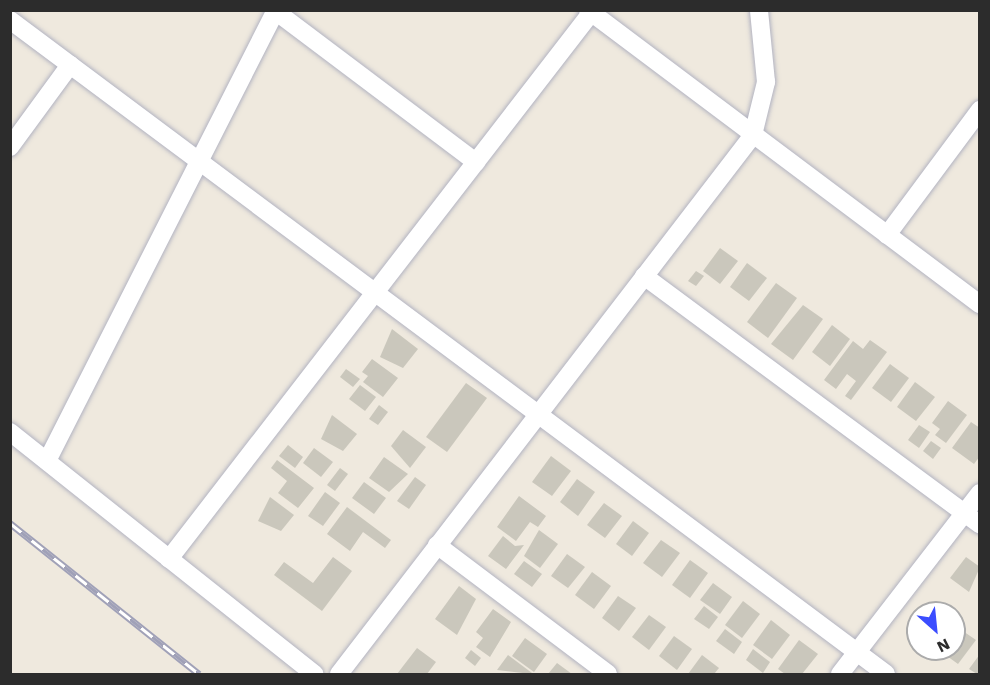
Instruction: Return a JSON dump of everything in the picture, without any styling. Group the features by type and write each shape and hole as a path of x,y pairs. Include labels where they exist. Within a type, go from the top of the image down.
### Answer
{"street":[{"path":"339,675 753,135 766,82 759,10"},
{"path":"47,461 275,11 476,162"},
{"path":"169,559 376,293 590,12 980,304"},
{"path":"10,20 886,675"},
{"path":"10,147 70,65"},
{"path":"886,235 980,110"},
{"path":"644,276 980,525"},
{"path":"10,432 314,675"},
{"path":"840,675 980,493"},
{"path":"437,545 608,675"}],"building":[{"path":"720,248 738,261 720,284 703,271"},
{"path":"747,263 767,278 749,301 730,287"},
{"path":"696,271 704,276 696,286 688,281"},
{"path":"776,283 797,298 768,338 747,322"},
{"path":"803,305 823,319 793,360 771,344"},
{"path":"832,325 850,339 830,366 812,352"},
{"path":"392,329 418,349 403,368 380,357"},
{"path":"870,340 887,352 851,400 845,396 856,381 847,374 836,389 824,380 853,341 863,349"},
{"path":"372,359 398,378 383,397 363,382 368,376 362,372"},
{"path":"890,364 909,378 891,402 872,388"},
{"path":"346,369 360,379 353,387 340,377"},
{"path":"915,382 935,397 916,421 897,407"},
{"path":"466,383 487,398 447,452 426,437"},
{"path":"360,385 376,397 365,411 349,399"},
{"path":"948,401 967,415 946,443 935,435 940,429 932,423"},
{"path":"379,405 388,412 378,425 369,419"},
{"path":"332,415 357,434 343,451 321,439"},
{"path":"971,422 980,428 980,456 974,464 952,448"},
{"path":"919,425 930,432 919,448 908,440"},
{"path":"403,430 426,447 410,468 391,446"},
{"path":"931,441 941,448 933,459 923,451"},
{"path":"288,445 303,457 295,468 279,456"},
{"path":"314,448 333,462 321,477 303,463"},
{"path":"551,456 571,471 552,496 532,482"},
{"path":"384,457 408,474 389,492 369,478"},
{"path":"277,460 314,488 298,508 278,493 287,481 271,468"},
{"path":"340,468 348,474 335,491 327,485"},
{"path":"415,477 426,485 409,509 397,501"},
{"path":"577,479 595,492 578,516 560,502"},
{"path":"364,482 386,498 374,514 352,498"},
{"path":"325,492 340,503 323,526 308,516"},
{"path":"519,496 546,516 538,527 530,522 516,541 497,527"},
{"path":"270,497 294,515 281,531 258,521"},
{"path":"604,503 622,516 605,538 587,525"},
{"path":"347,507 391,540 385,548 363,532 350,551 327,534"},
{"path":"633,521 649,533 632,556 616,544"},
{"path":"539,530 558,544 540,568 524,556"},
{"path":"503,536 515,546 524,545 506,569 488,556"},
{"path":"661,540 680,553 662,577 643,563"},
{"path":"567,554 585,567 568,588 551,576"},
{"path":"333,557 352,571 322,611 274,575 284,562 313,583"},
{"path":"966,557 980,567 969,592 950,578"},
{"path":"690,560 708,573 690,598 672,585"},
{"path":"524,561 542,574 532,587 514,574"},
{"path":"592,572 611,586 594,609 575,595"},
{"path":"713,583 732,597 720,614 700,600"},
{"path":"459,586 476,599 457,635 435,619"},
{"path":"618,596 636,608 619,631 602,618"},
{"path":"743,601 760,614 742,638 725,625"},
{"path":"704,606 718,617 709,629 694,619"},
{"path":"493,609 511,622 490,657 476,647 483,638 476,632"},
{"path":"649,615 666,627 649,650 632,637"},
{"path":"771,620 790,635 772,659 753,645"},
{"path":"725,629 742,642 734,654 716,641"},
{"path":"966,633 976,640 966,653"},
{"path":"674,636 692,649 677,670 659,656"},
{"path":"525,638 547,654 534,672 512,656"},
{"path":"799,640 818,654 802,674 785,674 778,669"},
{"path":"417,648 436,662 427,674 397,674"},
{"path":"753,649 770,662 763,673 746,660"},
{"path":"471,650 481,658 475,666 465,658"},
{"path":"980,654 980,674 977,674 969,669"},
{"path":"508,655 532,673 497,670"},
{"path":"702,655 719,668 714,674 688,674"},
{"path":"557,663 572,674 548,674"}],"railway":[{"path":"10,523 199,674"}]}
